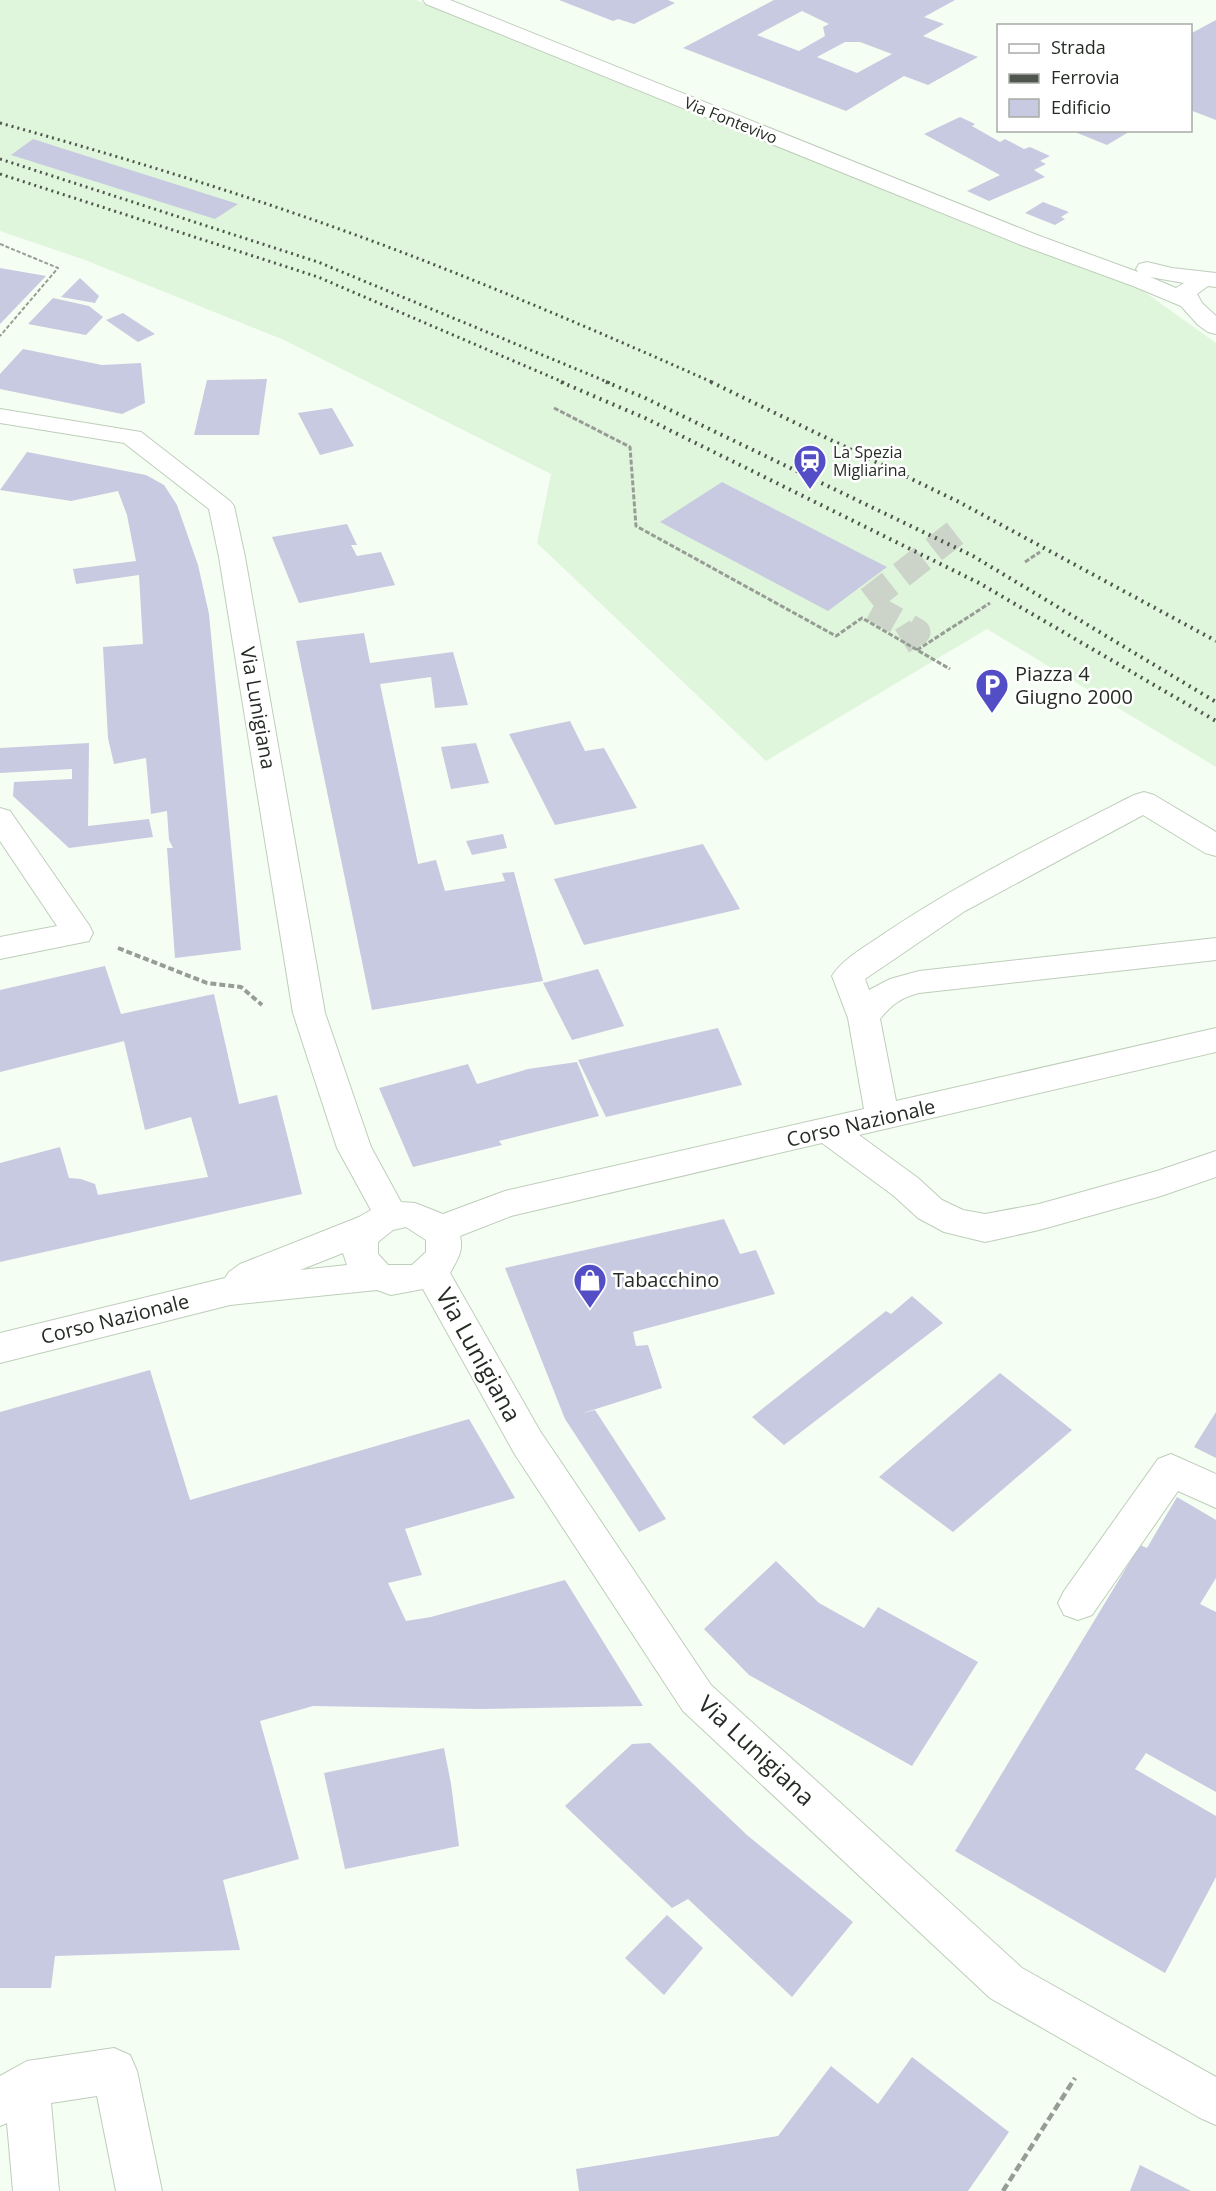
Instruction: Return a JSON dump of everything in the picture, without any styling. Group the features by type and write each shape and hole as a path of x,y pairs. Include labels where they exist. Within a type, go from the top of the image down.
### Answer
{"street":[{"name":"Via Fontevivo","path":"433,0 1029,240 1141,281 1188,301"},
{"name":"Via Fontevivo","path":"1029,240 1084,251 1172,275 1216,281"},
{"name":"Via Fontevivo","path":"1216,281 1202,283 1185,292 1188,301 1197,313 1216,327"},
{"name":"Via Lunigiana","path":"0,416 132,437 221,506 232,557 309,1013 380,1221"},
{"path":"882,1118 864,1018 848,976 876,954 976,891 1144,802 1207,840 1216,860"},
{"path":"0,818 78,933 0,948"},
{"path":"864,1018 871,1005 884,993 900,986 1021,969 1172,955 1209,946"},
{"name":"Corso Nazionale","path":"439,1230 505,1204 1216,1040"},
{"path":"828,1130 906,1187 930,1209 956,1222 985,1228 1049,1215 1161,1183 1216,1164"},
{"path":"419,1216 431,1221 439,1230 444,1239 444,1251 440,1261 431,1271 405,1281 390,1281 377,1276 367,1269 361,1259 359,1249 361,1238 380,1221 419,1216"},
{"name":"Corso Nazionale","path":"230,1290 252,1274 380,1221"},
{"name":"Via Lunigiana","path":"431,1271 527,1442 697,1698 1006,1983 1216,2102"},
{"name":"Corso Nazionale","path":"0,1348 230,1290 377,1276"},
{"path":"1078,1603 1171,1470 1216,1492"},
{"path":"36,2191 14,2093 114,2071 139,2191"}],"path":[{"path":"0,244 58,268 0,336"},
{"path":"554,408 630,447 636,526 836,636 862,618 950,669"},
{"path":"1025,562 1040,552"},
{"path":"917,650 990,603"},
{"path":"78,933 207,982 241,987 276,1016 309,1013"},
{"path":"1003,2191 1100,2036"}],"shaded area":[{"path":"0,0 416,0 1142,290 1216,343 1216,767 987,629 766,761 537,543 551,474 284,340 85,260 0,231"}],"building":[{"path":"559,0 668,0 675,3 634,24 618,19 613,21"},
{"path":"774,0 955,0 924,17 944,24 923,36 978,57 928,85 904,76 846,111 683,48","holes":["802,11 829,24 823,27 825,36 799,51 757,35","845,42 860,42 892,54 857,73 817,57"]},
{"path":"1216,20 1216,120 1192,111 1192,33"},
{"path":"960,117 975,124 972,126 1000,142 1005,139 1024,149 1030,147 1050,156 1040,161 1046,164 1034,170 1045,177 989,201 967,191 1000,175 924,134"},
{"path":"1075,132 1129,132 1107,145"},
{"path":"33,139 238,204 215,219 11,155"},
{"path":"1043,202 1069,212 1061,217 1065,219 1055,225 1025,213"},
{"path":"0,268 46,276 0,324"},
{"path":"80,278 99,296 95,303 61,297"},
{"path":"53,298 89,306 103,317 86,335 28,324"},
{"path":"123,313 155,334 138,342 106,320"},
{"path":"23,349 102,365 141,363 145,403 122,414 0,389 0,374"},
{"path":"267,379 259,435 194,435 207,380"},
{"path":"332,408 354,446 320,455 298,413"},
{"path":"27,452 146,475 164,485 177,505 198,565 209,614 241,950 175,958 167,848 173,848 169,840 167,811 151,814 146,758 114,764 108,738 103,647 143,644 139,575 76,584 73,569 136,561 127,515 118,491 71,501 0,490"},
{"path":"722,482 887,567 828,611 660,522"},
{"path":"347,524 357,545 351,545 357,556 381,552 395,585 299,603 272,537"},
{"path":"364,633 370,663 453,652 468,705 435,708 431,677 380,684 418,864 436,860 445,891 505,881 502,873 514,872 543,981 372,1010 296,641"},
{"path":"570,721 585,751 604,748 637,808 555,825 509,734"},
{"path":"89,743 88,826 149,819 153,837 69,848 13,796 14,782 72,779 72,769 0,773 0,748"},
{"path":"476,743 489,783 451,789 441,747"},
{"path":"503,834 507,848 472,855 466,841"},
{"path":"703,844 740,909 584,945 554,879"},
{"path":"105,966 121,1014 214,994 239,1104 277,1095 302,1194 0,1262 0,1163 60,1147 69,1178 95,1184 98,1195 208,1177 191,1117 145,1130 124,1041 0,1072 0,990"},
{"path":"598,969 624,1026 572,1040 543,983"},
{"path":"718,1028 742,1085 606,1117 578,1060"},
{"path":"577,1062 599,1116 499,1141 502,1145 413,1167 379,1088 468,1064 477,1084 528,1069"},
{"path":"724,1219 740,1254 756,1250 775,1294 633,1332 636,1346 648,1345 662,1388 580,1414 595,1410 666,1519 639,1532 565,1419 505,1268"},
{"path":"912,1296 943,1323 784,1445 752,1417 886,1311 891,1314"},
{"path":"150,1370 190,1500 469,1419 515,1498 405,1529 422,1575 388,1583 406,1621 431,1617 565,1580 643,1706 480,1709 313,1706 260,1721 299,1859 223,1880 240,1950 55,1956 51,1988 0,1988 0,1412"},
{"path":"1000,1373 1072,1430 953,1532 879,1477"},
{"path":"1216,1412 1216,1458 1194,1447"},
{"path":"1177,1497 1216,1520 1216,1578 1200,1604 1216,1612 1216,1792 1146,1753 1135,1769 1216,1816 1216,1877 1165,1973 955,1851 1140,1545 1147,1548"},
{"path":"776,1561 819,1603 864,1628 878,1607 978,1662 912,1766 749,1675 704,1629"},
{"path":"650,1743 747,1835 853,1922 792,1997 688,1899 672,1908 565,1806 632,1744"},
{"path":"444,1748 459,1846 345,1869 324,1773"},
{"path":"667,1915 703,1948 664,1995 625,1958"},
{"path":"912,2057 1009,2132 968,2191 579,2191 576,2169 778,2136 831,2066 878,2104"},
{"path":"1140,2165 1191,2191 1130,2191"}],"tunnel":[{"path":"902,641 917,632 865,603 963,527"}],"railway":[{"path":"0,123 219,188 328,225 470,279 714,383"},
{"path":"0,159 318,262 610,383"},
{"path":"0,174 318,277 565,383"},
{"path":"561,382 645,418 979,583 1216,721"},
{"path":"606,382 643,397 973,556 1216,702"},
{"path":"711,382 959,502 1216,641"}],"place":[{"name":"La Spezia Migliarina","path":"810,490"},
{"name":"Piazza 4 Giugno 2000","path":"992,714"},
{"name":"Tabacchino","path":"590,1309"}]}
